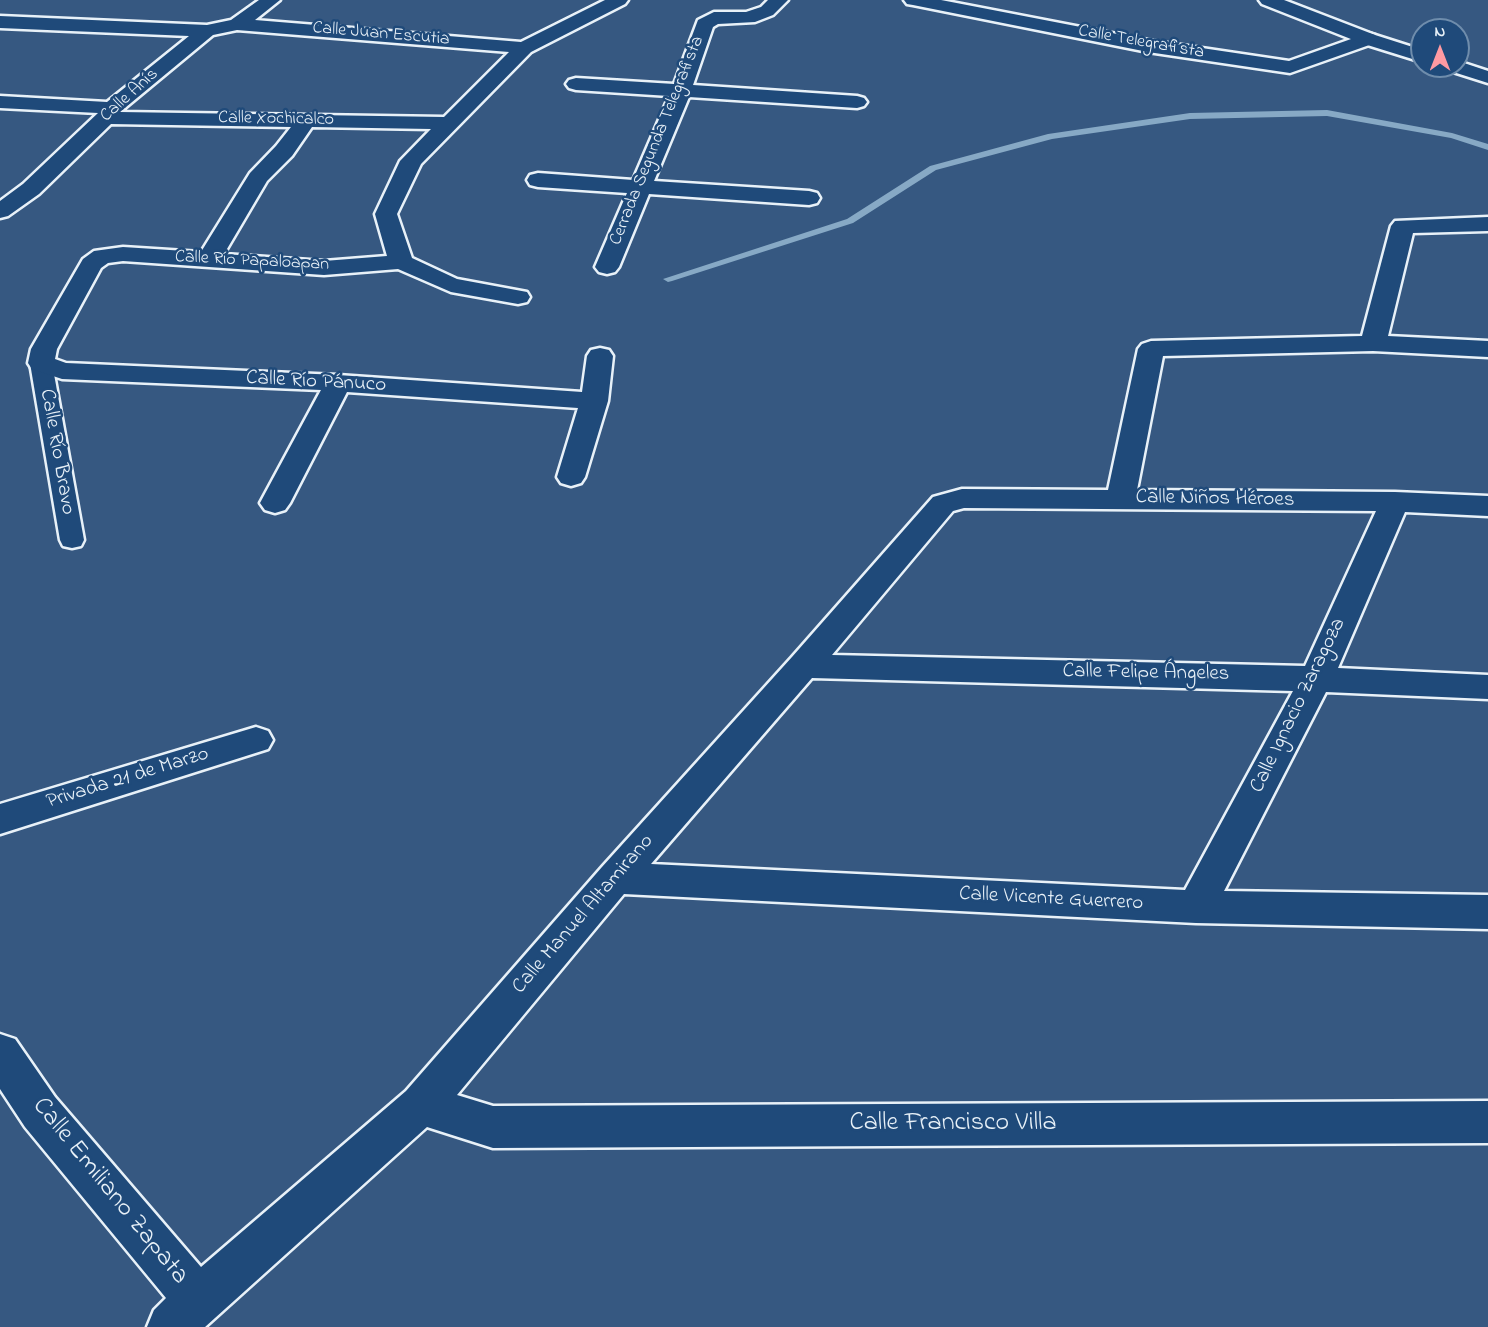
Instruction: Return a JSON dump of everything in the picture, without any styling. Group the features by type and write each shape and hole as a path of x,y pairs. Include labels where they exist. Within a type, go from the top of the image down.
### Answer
{"street":[{"name":"Calle Anís","path":"0,210 10,196 31,189 109,113 207,31 237,24 271,0"},
{"path":"518,297 451,285 401,262 386,214 411,161 524,48 619,0"},
{"name":"Cerrada Segunda Telegrafista","path":"608,267 682,89 705,24 714,18 748,18 767,11 779,0"},
{"name":"Calle Telegrafista","path":"913,0 983,6 1148,46 1290,67 1368,39"},
{"path":"1280,2 1368,39 1410,52"},
{"path":"0,22 207,31"},
{"name":"Calle Juan Escutia","path":"237,24 524,48"},
{"path":"1470,71 1488,77"},
{"path":"576,84 857,102"},
{"name":"Calle Xochicalco","path":"0,102 109,113 447,123"},
{"path":"208,260 258,178 284,151 307,120"},
{"path":"538,180 641,189 809,198"},
{"path":"1373,343 1403,226 1488,224"},
{"name":"Calle Río Papaloapan","path":"41,363 44,349 91,264 102,256 123,254 324,268 401,262"},
{"path":"1121,498 1151,349 1373,343 1488,349"},
{"path":"571,477 594,402 600,356"},
{"name":"Calle Río Pánuco","path":"41,363 62,371 338,383 594,402"},
{"name":"Calle Río Bravo","path":"41,363 72,540"},
{"path":"275,503 338,383"},
{"name":"Calle Niños Héroes","path":"943,504 962,498 1121,498 1395,502 1488,506"},
{"name":"Calle Ignacio Zaragoza","path":"1196,907 1316,679 1395,502"},
{"name":"Calle Manuel Altamirano","path":"185,1313 421,1105 615,878 804,666 943,504"},
{"name":"Calle Felipe Ángeles","path":"804,666 1316,679 1488,687"},
{"name":"Privada 21 de Marzo","path":"0,819 256,740"},
{"name":"Calle Vicente Guerrero","path":"615,878 1196,907 1488,912"},
{"name":"Calle Emiliano Zapata","path":"0,1053 185,1313"},
{"name":"Calle Francisco Villa","path":"421,1105 493,1127 1488,1122"}],"waterway":[{"path":"668,279 850,221 933,168 1051,136 1190,116 1327,113 1452,136 1488,147"}]}
